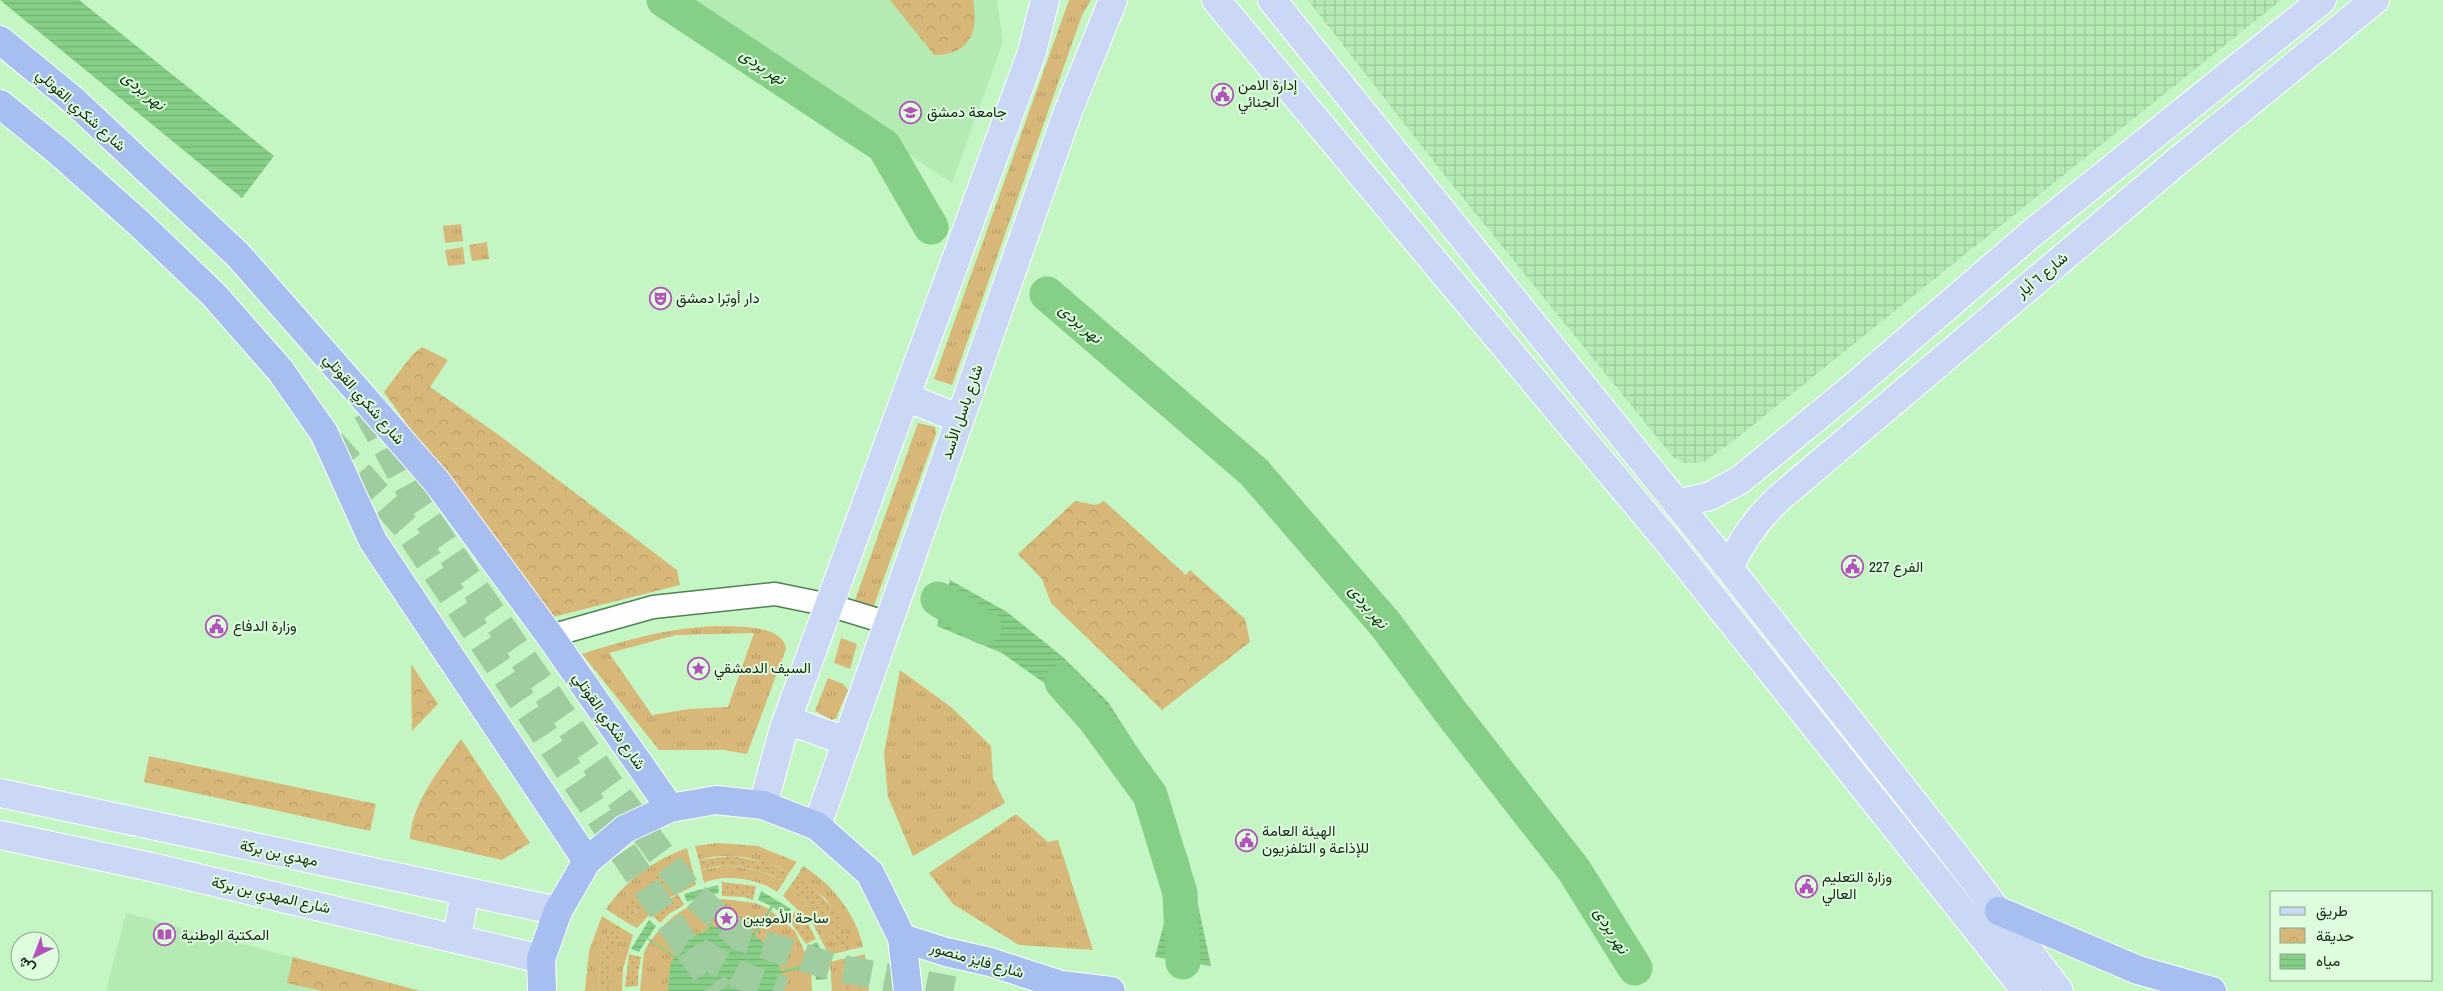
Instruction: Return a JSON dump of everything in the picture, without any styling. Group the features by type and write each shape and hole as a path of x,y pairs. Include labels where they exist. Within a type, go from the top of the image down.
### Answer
{"highway":[{"name":"شارع شكري القوتلي","path":"0,40 72,99 238,255 437,482 550,636 670,808"},
{"path":"0,104 58,151 214,295 280,370 324,433 373,541 586,861"},
{"path":"542,991 541,959 558,911 586,861 625,829 670,808 716,800 763,805 817,826 870,873 902,938 908,991"},
{"path":"1999,911 2138,970 2212,991"},
{"name":"شارع فايز منصور","path":"902,938 946,952 990,962 1061,985 1111,991"}],"main road":[{"path":"763,805 787,720 1032,52 1045,0"},
{"name":"شارع باسل الأسد","path":"817,826 1067,114 1113,0"},
{"path":"1216,0 1649,519 2026,991"},
{"path":"1272,0 1729,568 1999,911 2059,991"},
{"path":"1677,504 1710,496 1740,480 1851,389 2031,234 2322,0"},
{"name":"شارع ٦ أيار","path":"1729,568 1744,538 1765,511 2218,127 2375,0"},
{"path":"2197,102 2218,127"},
{"path":"2031,234 2055,264"},
{"path":"1851,389 1876,417"},
{"path":"906,397 960,419"},
{"path":"787,720 846,742"},
{"name":"مهدي بن بركة","path":"0,793 558,911"},
{"name":"شارع المهدي بن بركة","path":"0,834 151,867 541,959"},
{"path":"457,939 465,892"}],"street":[{"path":"550,636 653,607 775,594 829,605 888,624"}],"shaded area":[{"name":"جامعة دمشق","path":"674,0 997,0 1003,42 952,183"},
{"path":"1308,0 2281,0 1732,442 1705,461 1684,463 1673,457 1442,172"},
{"name":"المكتبة الوطنية","path":"126,913 420,991 106,991"}],"green space":[{"path":"890,0 973,0 975,12 973,31 964,46 956,51 934,55"},
{"path":"1069,0 1091,0 1082,15 952,385 934,379"},
{"path":"461,224 463,241 445,243 443,226"},
{"path":"487,242 489,259 472,261 469,245"},
{"path":"463,247 465,264 448,266 445,250"},
{"path":"422,347 448,360 430,387 496,433 677,570 680,585 545,619 384,392 412,355"},
{"path":"918,423 935,427 936,434 873,608 854,603"},
{"path":"1075,501 1096,505 1104,501 1186,575 1190,570 1245,619 1250,642 1162,710 1051,603 1042,579 1018,554"},
{"path":"698,627 756,628 776,635 783,641 786,649 747,754 724,750 659,750 582,654 647,636","holes":["754,633 728,707 690,709 652,715 609,653 676,635"]},
{"path":"841,638 857,644 850,669 834,663"},
{"path":"411,664 438,704 412,731"},
{"path":"900,670 951,707 991,746 993,778 1005,803 913,856 888,797 884,753"},
{"path":"828,678 843,684 848,690 836,718 832,720 815,711"},
{"path":"461,739 530,843 502,860 410,839 412,825 421,799"},
{"path":"149,756 376,804 370,831 144,782"},
{"path":"1016,814 1048,842 1058,840 1093,950 1019,945 953,904 929,873"},
{"path":"718,843 758,846 797,862 789,873 768,863 733,856 710,857 699,860 695,846"},
{"path":"687,848 690,860 668,869 648,881 631,896 615,915 606,909 614,898 642,872 663,859"},
{"path":"731,856 766,862 789,873 784,881 744,867 723,866 701,870 699,860"},
{"path":"690,860 693,872 664,885 641,905 626,922 615,915 630,896 648,881 667,869"},
{"path":"723,866 754,870 784,881 777,892 770,887 741,879 721,878 704,883 701,870"},
{"path":"803,866 824,882 841,901 855,923 863,947 853,949 826,899 797,876"},
{"path":"693,872 696,885 662,901 637,928 626,922 641,905 664,885"},
{"path":"797,876 824,899 838,917 853,949 842,952 821,914 790,886"},
{"path":"722,882 756,886 753,900 745,897 722,896"},
{"path":"790,886 821,914 842,952 829,955 813,924 783,896"},
{"path":"678,894 684,905 670,913 660,923 651,914 660,905"},
{"path":"722,899 755,903 769,909 754,935 731,926 712,928 706,901"},
{"path":"703,902 709,929 689,940 675,956 651,940 674,916 687,908"},
{"path":"771,911 795,931 810,963 781,971 755,936"},
{"path":"796,911 808,924 816,939 806,944 788,919"},
{"path":"602,916 613,923 606,939 602,956 599,991 585,991 589,951"},
{"path":"613,923 623,929 612,959 609,991 599,991 602,956 606,939"},
{"path":"623,929 633,935 623,969 622,991 609,991 612,959"},
{"path":"650,941 675,957 671,964 668,991 640,991 644,952"},
{"path":"629,954 641,957 638,986 625,987"},
{"path":"865,954 869,991 857,991 853,957"},
{"path":"293,957 420,991 322,991 287,983"},
{"path":"853,957 857,991 844,991 842,959"},
{"path":"842,959 844,991 832,991 830,962"},
{"path":"811,966 812,991 782,991 782,973"}],"water":[{"path":"0,0 79,0 274,156 242,198"},
{"path":"950,580 1007,612 1063,657 1108,702 1156,777 1188,858 1211,966 1155,957 1176,879 1150,795 1094,718 1002,653 937,626"},
{"path":"718,885 719,893 704,896 712,927 730,926 754,934 771,906 758,900 761,891 791,909 786,916 773,907 755,936 771,951 781,971 813,962 808,946 817,942 825,959 827,979 816,980 814,966 782,973 782,991 668,991 670,966 674,957 647,939 639,952 631,949 649,920 656,926 648,938 675,956 690,939 709,929 701,897 687,902 684,894"}],"waterway":[{"name":"نهر بردى","path":"664,0 884,146 931,227"},
{"name":"نهر بردى","path":"1047,294 1254,472 1386,625 1450,711 1574,870 1635,968"},
{"name":"نهر بردى","path":"938,599 984,627"},
{"name":"نهر بردى","path":"1062,682 1094,718 1150,795 1180,893 1183,962"}],"tunnel":[{"path":"367,411 419,507 607,781 686,888 740,937 833,967 957,991"},
{"path":"331,442 407,528 684,943 742,976 784,991"},
{"path":"689,950 719,991"}],"place":[{"name":"إدارة الامن الجنائي","path":"1222,94"},
{"name":"جامعة دمشق","path":"911,112"},
{"name":"دار أوبّرا دمشق","path":"660,298"},
{"name":"الفرع 227","path":"1853,567"},
{"name":"وزارة الدفاع","path":"217,626"},
{"name":"السيف الدمشقي","path":"698,668"},
{"name":"الهيئة العامة للإذاعة و التلفزيون","path":"1246,840"},
{"name":"وزارة التعليم العالي","path":"1806,886"},
{"name":"ساحة الأمويين","path":"727,918"},
{"name":"المكتبة الوطنية","path":"165,935"}]}
